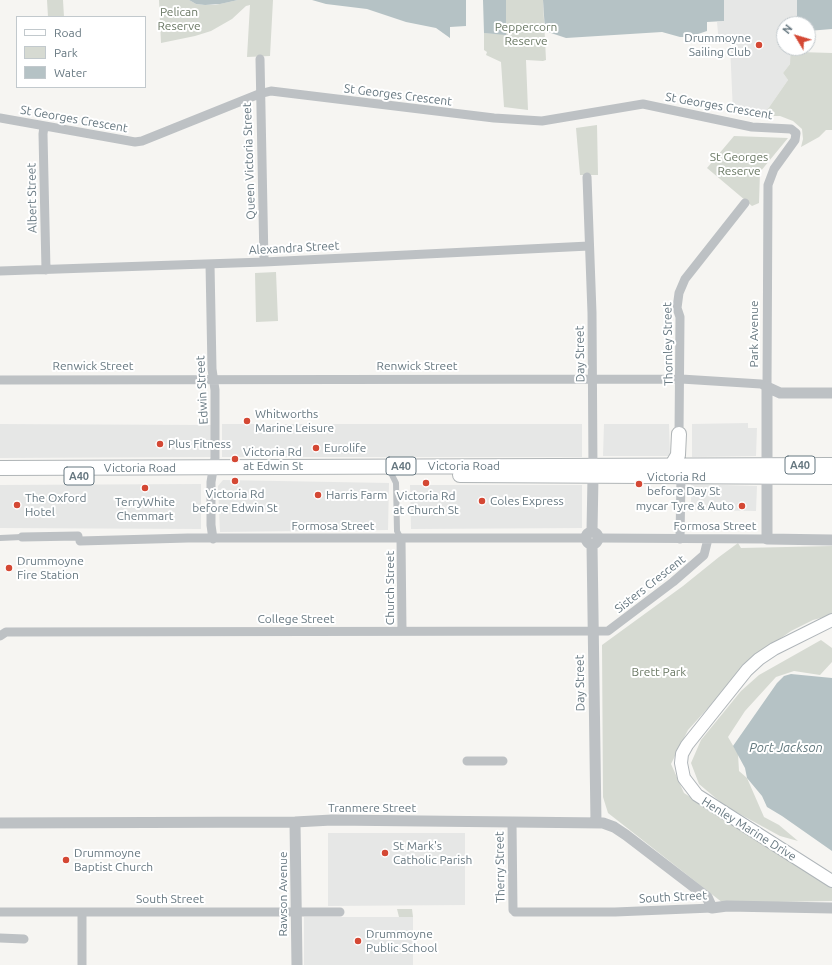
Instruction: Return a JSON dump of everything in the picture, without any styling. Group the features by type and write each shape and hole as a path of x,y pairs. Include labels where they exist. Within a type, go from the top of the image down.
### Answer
{"highway":[{"path":"671,466 678,455 680,434"},
{"name":"Victoria Road","path":"0,477 212,471 593,471 681,477 832,465"},
{"name":"Victoria Road","path":"0,468 392,475 593,471 671,466 768,471 832,477"}],"main road":[{"name":"Henley Marine Drive","path":"832,620 774,649 758,659 746,670 687,745 682,754 681,763 687,783 697,795 832,881"}],"street":[{"name":"Queen Victoria Street","path":"260,59 259,94 264,262"},
{"name":"St Georges Crescent","path":"0,118 135,142 142,141 259,94 271,92 494,118 542,121 643,104 752,127 790,129 796,133 797,138"},
{"name":"Albert Street","path":"44,126 42,134 46,270"},
{"name":"Park Avenue","path":"767,539 768,185 774,169 797,138"},
{"name":"Day Street","path":"587,177 593,378 592,538 596,822"},
{"name":"Thornley Street","path":"680,434 680,317 677,308 679,293 685,280 745,203"},
{"name":"Alexandra Street","path":"0,271 264,262 589,246"},
{"name":"Edwin Street","path":"210,264 216,456 212,471 211,525 213,539"},
{"name":"Renwick Street","path":"0,380 681,379 761,384 780,393 832,393"},
{"name":"Church Street","path":"392,475 396,483 397,531 401,539 402,631"},
{"path":"680,539 681,477"},
{"name":"Formosa Street","path":"0,538 708,538 832,540"},
{"name":"Sisters Crescent","path":"593,632 608,631 673,582 704,555 708,538"},
{"name":"College Street","path":"3,634 402,631 593,632"},
{"path":"468,761 503,761"},
{"name":"Tranmere Street","path":"0,823 295,822 332,820 512,823 596,822 607,824 626,835 707,897 712,908"},
{"name":"Rawson Avenue","path":"295,822 297,965"},
{"name":"Therry Street","path":"512,823 514,911"},
{"name":"South Street","path":"514,911 615,912 727,906 832,908"},
{"name":"South Street","path":"0,912 340,912"},
{"path":"82,913 82,965"},
{"path":"0,938 24,939"}],"shaded area":[{"path":"724,0 797,0 797,16 776,16 776,56 792,56 790,64 783,73 788,80 763,116 733,113 730,44 719,44 717,22 724,21"},
{"path":"748,423 748,428 757,428 756,456 692,457 692,424"},
{"path":"0,424 212,425 212,457 0,458"},
{"path":"222,424 582,424 582,457 222,457"},
{"path":"604,424 669,424 670,456 603,456"},
{"path":"223,480 389,483 388,530 220,532 218,486"},
{"path":"201,484 201,529 0,528 0,485"},
{"path":"691,484 757,486 756,511 691,510"},
{"path":"410,485 582,485 582,528 411,529"},
{"path":"328,833 465,833 465,905 328,906"},
{"name":"Drummoyne Public School","path":"304,917 413,917 413,965 304,965"}],"green space":[{"path":"47,0 63,0 64,16 48,16"},
{"name":"Pelican Reserve","path":"159,0 189,0 196,4 215,5 238,0 273,0 270,56 247,57 250,5 246,6 232,19 211,31 161,43"},
{"name":"Peppercorn Reserve","path":"506,0 543,0 546,60 526,60 528,110 504,107 501,62 486,55 487,52 484,50 484,33 506,34"},
{"path":"816,53 832,53 832,130 826,130 819,137 801,147 803,139 802,129 793,121 780,116 763,116 788,80 783,73 790,64 790,56 816,56"},
{"path":"597,125 598,175 580,175 576,128"},
{"name":"St Georges Reserve","path":"734,136 788,138 760,172 759,203 752,206 707,168"},
{"path":"276,272 278,321 256,322 255,273"},
{"name":"Brett Park","path":"738,543 741,548 832,546 832,615 813,620 791,631 754,657 688,730 671,764 684,793 832,888 832,901 723,903 608,813 603,797 602,645 683,586"},
{"path":"821,640 832,648 832,662 820,675 794,671 776,677 745,711 728,737 738,754 739,771 747,778 764,817 779,825 798,841 780,836 725,806 699,784 691,763 701,740 741,691 759,675"},
{"path":"397,909 412,909 413,917 399,917"}],"water":[{"path":"189,0 238,0 220,4 205,5 196,4"},
{"path":"312,0 466,0 466,26 450,27 450,38 436,28 406,22 367,9 326,4"},
{"path":"483,0 506,0 506,35 484,33"},
{"path":"543,0 724,0 724,21 707,22 707,31 689,37 680,37 662,32 566,38 545,31"},
{"path":"797,0 832,0 832,29 816,30 816,16 797,16"},
{"name":"Port Jackson","path":"791,674 832,678 832,851 767,807 762,796 747,778 745,768 733,746 777,683 784,676"}],"place":[{"name":"Drummoyne Sailing Club","path":"759,45"},
{"name":"Whitworths Marine Leisure","path":"247,421"},
{"name":"Plus Fitness","path":"160,444"},
{"name":"Eurolife","path":"316,448"},
{"name":"Victoria Rd at Edwin St","path":"235,459"},
{"name":"Victoria Rd before Edwin St","path":"235,481"},
{"name":"Victoria Rd at Church St","path":"426,483"},
{"name":"Victoria Rd before Day St","path":"639,484"},
{"name":"TerryWhite Chemmart","path":"145,488"},
{"name":"Harris Farm","path":"318,495"},
{"name":"Coles Express","path":"482,501"},
{"name":"The Oxford Hotel","path":"17,505"},
{"name":"mycar Tyre & Auto","path":"742,506"},
{"name":"Drummoyne Fire Station","path":"9,568"},
{"name":"St Mark's Catholic Parish","path":"385,853"},
{"name":"Drummoyne Baptist Church","path":"66,860"},
{"name":"Drummoyne Public School","path":"358,941"}]}
